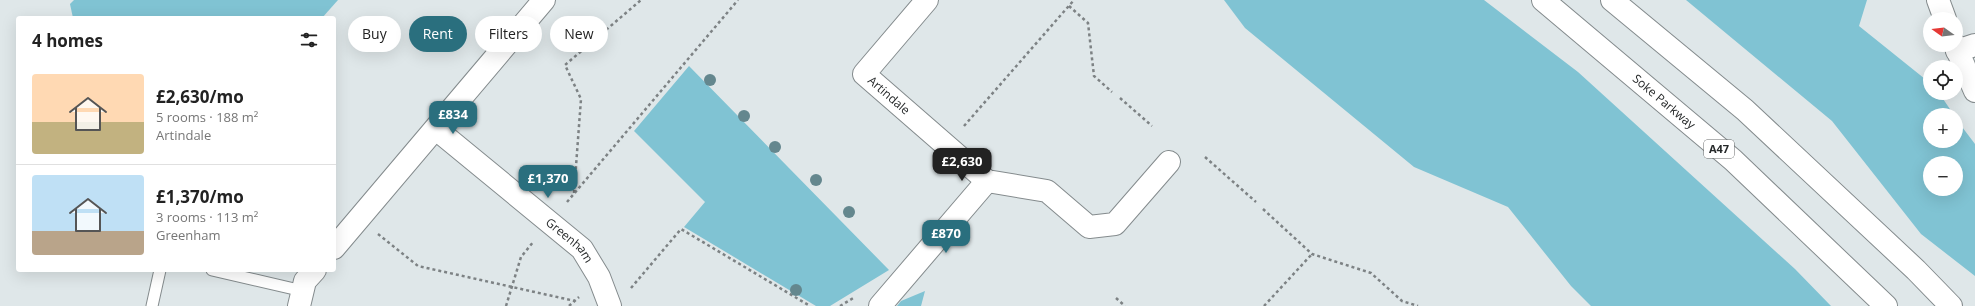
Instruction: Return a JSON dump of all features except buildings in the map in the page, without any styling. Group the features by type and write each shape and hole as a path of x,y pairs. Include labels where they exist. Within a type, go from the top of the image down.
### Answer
{"main road":[{"path":"336,246 544,0"},
{"name":"Artindale","path":"926,0 864,74 988,181"},
{"name":"Soke Parkway","path":"1543,0 1732,160 1886,306"},
{"path":"1612,0 1745,110 1916,270 1951,306"},
{"path":"1938,0 1942,12"},
{"path":"1963,50 1975,91"},
{"name":"Greenham","path":"436,129 582,248 599,277 618,300"},
{"path":"880,306 988,181 1047,191 1089,227 1115,224 1168,162"},
{"path":"301,299 305,281 313,272"}],"lane":[{"path":"152,306 160,272"},
{"path":"218,272 301,299"}],"path":[{"path":"574,193 581,99 565,65 641,0"},
{"path":"506,306 521,258 574,193 738,0"},
{"path":"946,146 1074,0"},
{"path":"1069,6 1088,23 1094,76 1112,92"},
{"path":"1120,98 1152,126"},
{"path":"1205,158 1256,202"},
{"path":"1264,209 1312,254 1371,273 1402,301 1418,306"},
{"path":"359,219 418,266 575,301"},
{"path":"618,300 681,229 810,306"},
{"path":"1264,306 1312,254"},
{"path":"1116,298 1125,306"}],"shaded area":[{"path":"74,0 338,0 324,16 73,16 70,4"},
{"path":"1224,0 1484,0 1578,72 1795,269 1831,306 1591,306 1571,286 1508,207 1414,167 1245,28"},
{"path":"1686,0 1867,0 1859,26 1923,77 1923,100 1944,100 1949,108 1923,108 1923,148 1963,148 1963,128 1975,144 1975,276 1921,234 1832,121"},
{"path":"689,66 889,270 830,306 816,306 684,227 705,202 634,131"},
{"path":"925,291 921,306 897,306 901,301"}]}
